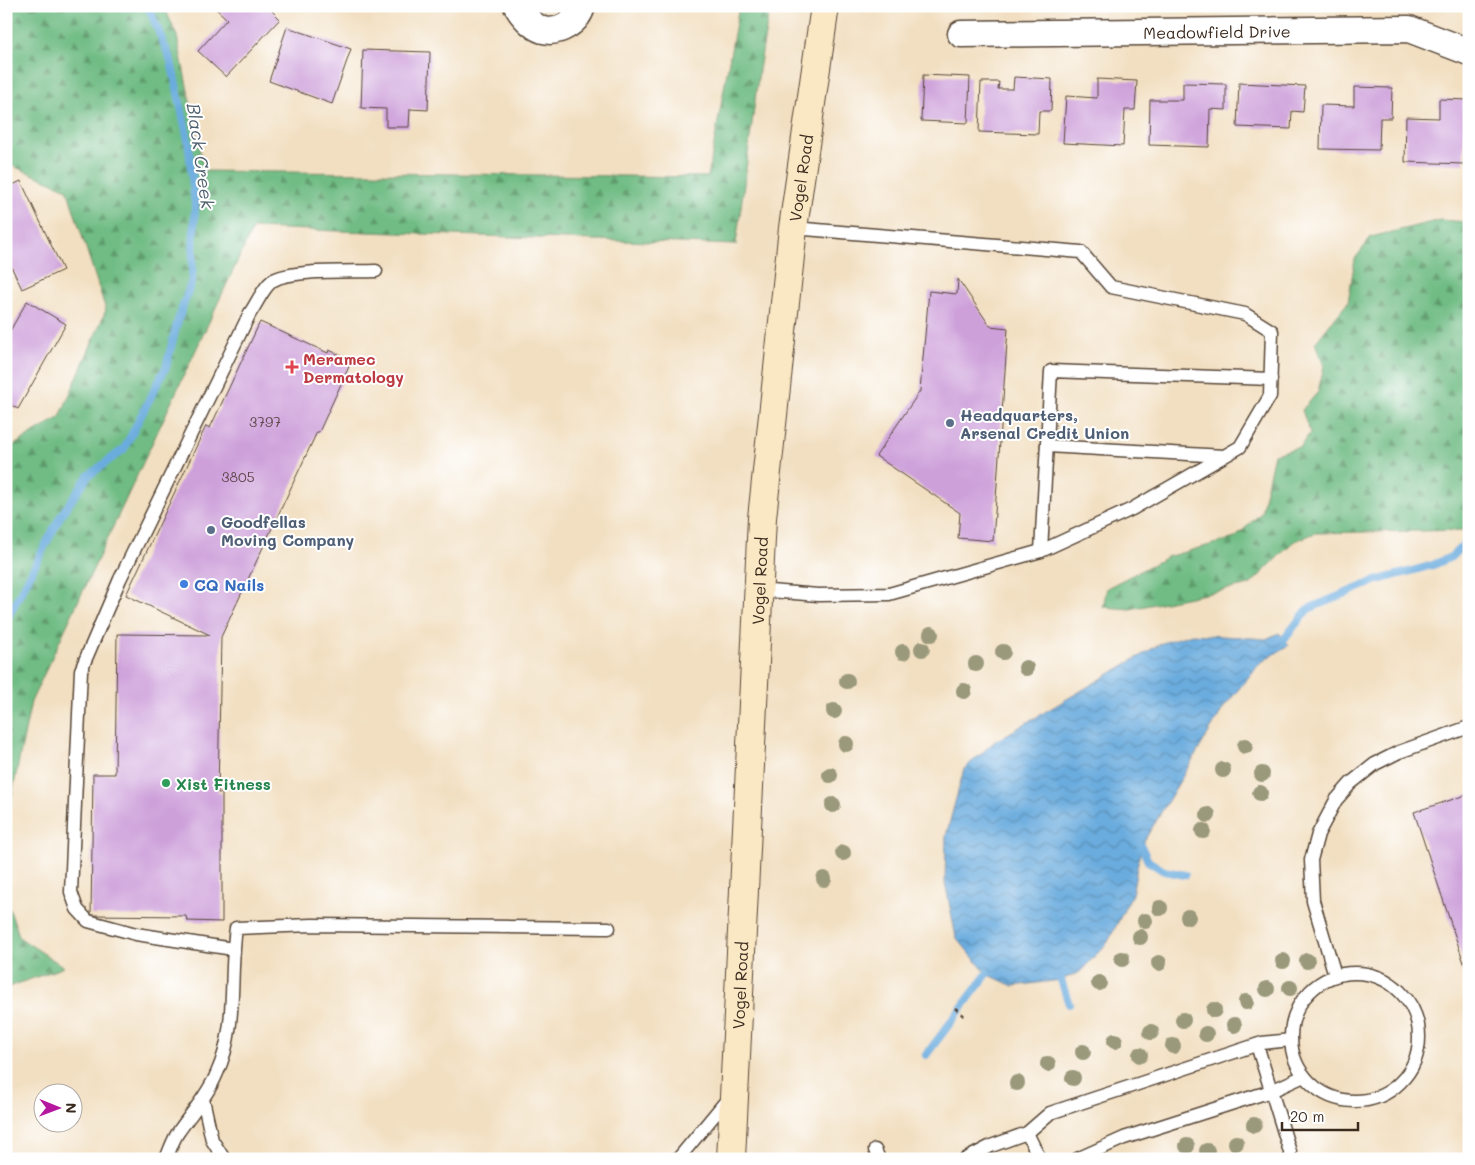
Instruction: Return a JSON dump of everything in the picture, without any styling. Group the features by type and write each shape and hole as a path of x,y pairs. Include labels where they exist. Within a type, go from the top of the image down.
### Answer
{"main road":[{"name":"Vogel Road","path":"731,1159 758,590 768,449 793,228 825,6"}],"street":[{"path":"517,6 524,17 542,30 563,29 580,14 582,6"},
{"name":"Meadowfield Drive","path":"961,34 1410,17 1469,52"}],"lane":[{"path":"758,590 818,595 889,594 1041,551 1132,509 1240,447 1270,396 1272,331 1245,314 1111,287 1081,252 793,228"},
{"path":"233,949 136,934 88,921 77,909 71,892 81,670 120,579 250,313 262,294 273,280 290,274 376,271"},
{"path":"1041,551 1050,371 1271,379"},
{"path":"1047,446 1224,456"},
{"path":"1335,975 1313,901 1311,860 1318,834 1336,800 1351,783 1375,764 1399,752 1469,727"},
{"path":"166,1159 178,1133 203,1099 218,1073 228,1040 232,1011 233,949 236,928 312,925 609,928"},
{"path":"1356,972 1378,976 1396,987 1410,1003 1417,1017 1419,1045 1413,1065 1400,1083 1382,1095 1362,1101 1340,1099 1320,1091 1304,1076 1295,1059 1291,1040 1294,1019 1302,1000 1317,985 1335,975 1356,972"},
{"path":"966,1159 991,1146 1027,1133 1050,1113 1257,1045 1291,1040"},
{"path":"1257,1045 1290,1152"},
{"path":"1077,1159 1124,1138 1271,1091 1304,1076"},
{"path":"678,1159 734,1091"},
{"path":"203,1099 212,1140 224,1159"},
{"path":"1027,1133 1040,1159"}],"path":[{"path":"955,1008 964,1016"}],"green space":[{"path":"6,6 164,6 177,36 204,171 708,177 739,6 770,6 759,70 736,245 253,228 31,702 6,824 6,450 60,417 106,310 67,189 6,163"},
{"path":"1440,220 1469,222 1469,530 1315,533 1293,542 1250,585 1130,609 1103,607 1107,588 1167,557 1235,538 1261,513 1274,454 1300,447 1310,433 1302,410 1318,392 1324,366 1315,343 1348,302 1355,259 1371,237"},
{"path":"6,900 20,938 64,967 6,988"}],"water":[{"path":"1279,633 1289,645 1260,663 1224,707 1141,846 1132,894 1108,942 1080,972 1061,980 1013,986 987,974 956,937 945,882 946,836 964,769 994,742 1162,643 1192,634 1266,639"}],"building":[{"path":"213,6 267,6 280,19 226,77 198,51 227,19"},
{"path":"287,27 351,49 332,104 269,81"},
{"path":"363,50 430,52 428,110 410,109 409,127 386,127 386,109 361,108"},
{"path":"923,75 970,77 968,123 921,121"},
{"path":"1014,77 1052,79 1051,111 1039,111 1038,134 979,132 981,82 999,82 998,89 1013,89"},
{"path":"1097,79 1137,81 1135,110 1125,110 1123,146 1063,143 1066,96 1097,98"},
{"path":"1183,83 1226,84 1226,110 1210,109 1209,147 1149,145 1150,100 1183,100"},
{"path":"1239,83 1305,86 1303,112 1292,111 1291,129 1237,127"},
{"path":"1354,87 1392,88 1391,118 1380,118 1379,150 1320,149 1321,105 1354,106"},
{"path":"1439,99 1469,100 1469,130 1464,129 1464,164 1405,162 1406,117 1439,118"},
{"path":"21,181 63,270 22,289 6,256 6,188"},
{"name":"Headquarters, Arsenal Credit Union","path":"958,279 990,326 1008,328 993,541 958,538 960,513 876,456 920,391 929,291 957,294"},
{"path":"27,301 66,324 18,409 6,402 6,338"},
{"path":"260,322 328,353 329,350 352,360 221,637 218,793 222,793 222,922 187,921 186,916 91,915 93,774 115,774 117,634 210,635 126,595 206,426 210,428"},
{"path":"1469,794 1469,975 1468,975 1414,812"}],"waterway":[{"name":"Black Creek","path":"6,621 60,517 88,476 124,449 166,367 178,320 192,280 195,205 188,140 171,61 148,6"},
{"path":"1284,639 1308,609 1375,581 1433,565 1451,557 1469,539"},
{"path":"1141,846 1148,861 1164,871 1185,875"},
{"path":"926,1055 987,974"},
{"path":"1061,980 1069,1004"}],"place":[{"name":"Meramec Dermatology","path":"292,367"},
{"name":"Headquarters, Arsenal Credit Union","path":"950,423"},
{"name":"Goodfellas Moving Company","path":"211,530"},
{"name":"CQ Nails","path":"184,584"},
{"name":"Xist Fitness","path":"166,783"}]}
